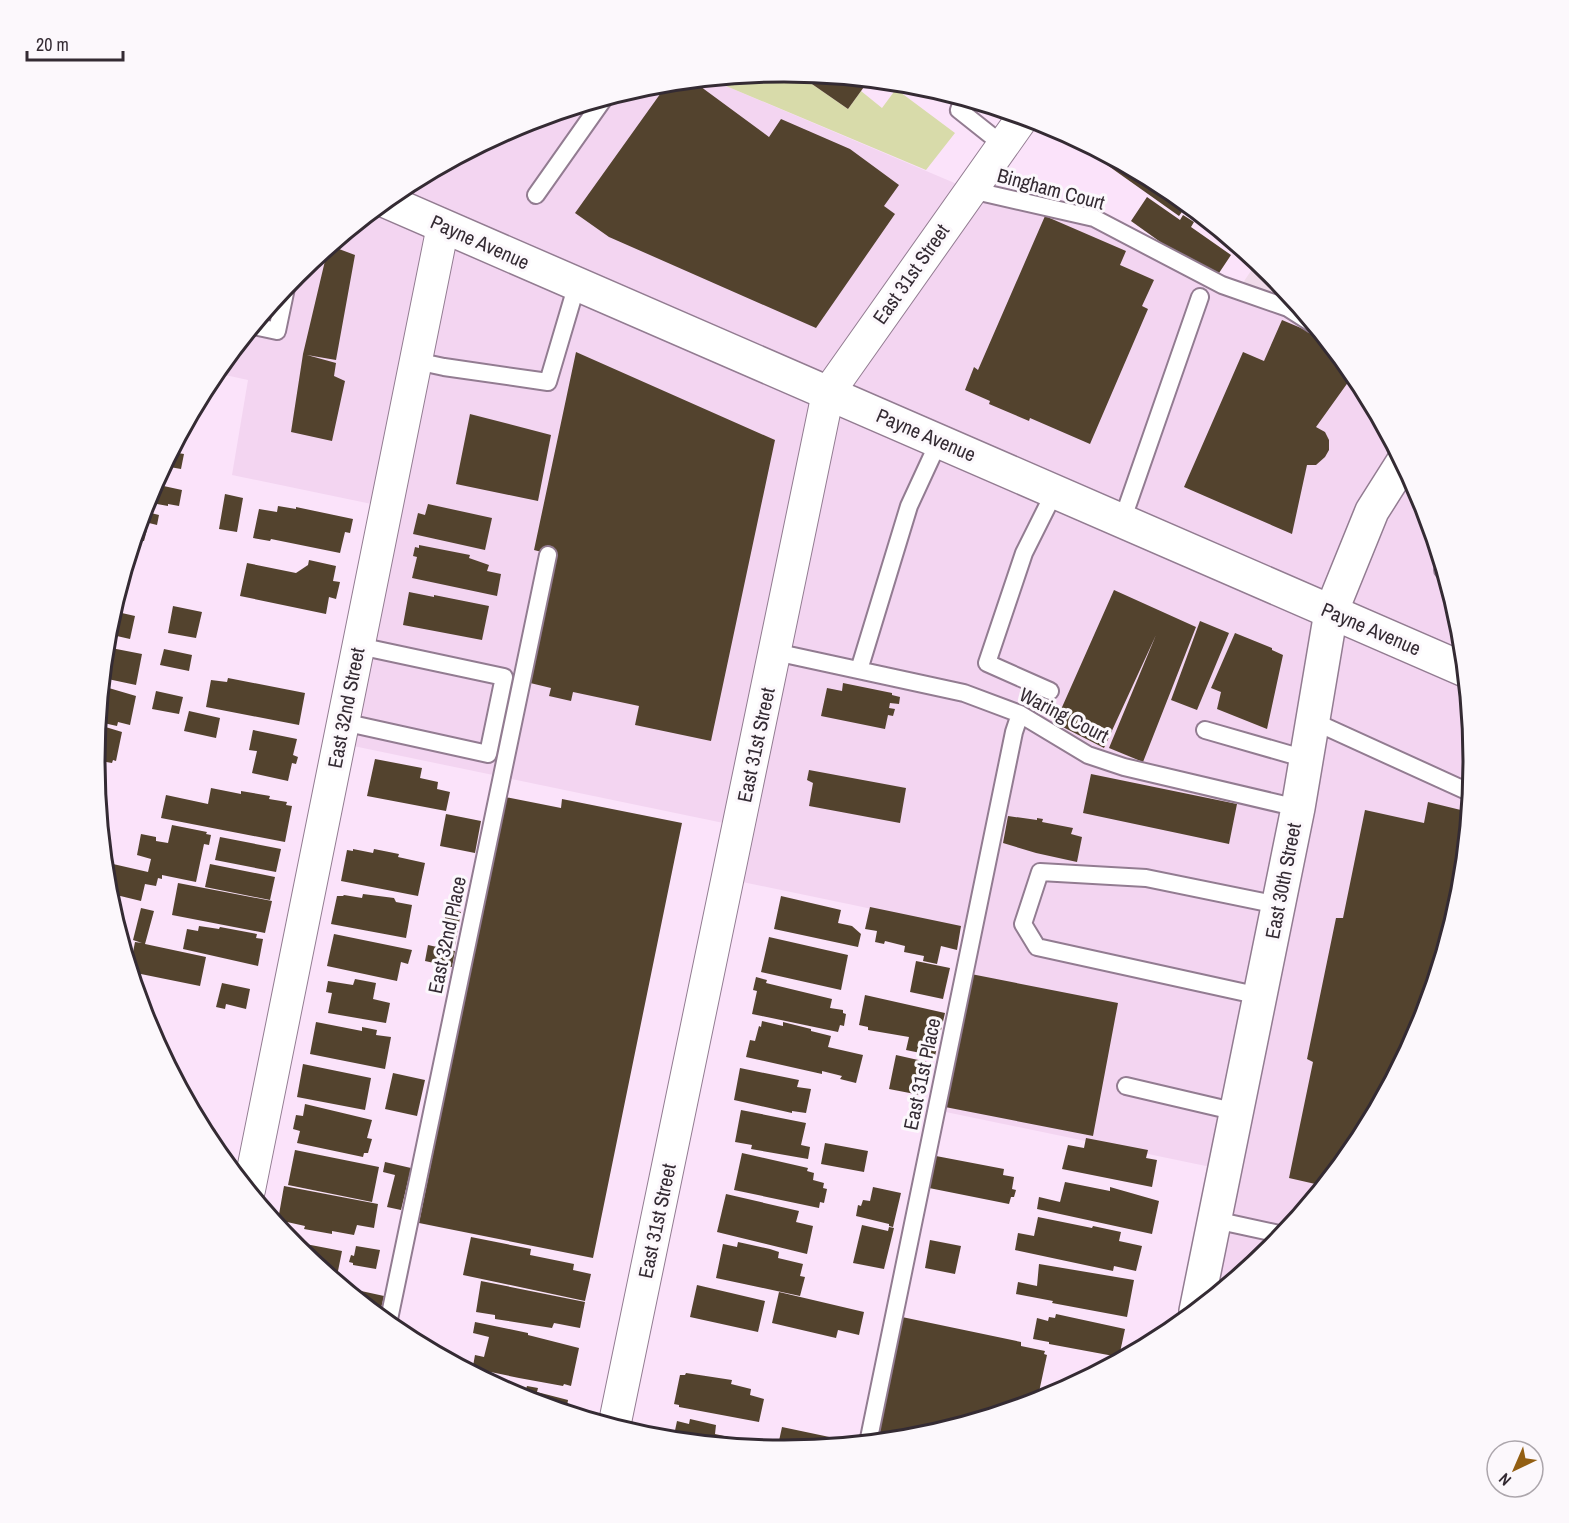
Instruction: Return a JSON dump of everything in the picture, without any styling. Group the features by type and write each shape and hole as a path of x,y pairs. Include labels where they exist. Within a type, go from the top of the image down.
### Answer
{"street":[{"name":"East 31st Street","path":"616,1419 828,393 1018,124"},
{"name":"Payne Avenue","path":"396,205 1457,666"},
{"name":"East 32nd Street","path":"251,1181 443,226"},
{"name":"East 30th Street","path":"1198,1300 1298,808 1331,612 1372,511 1397,471"}],"lane":[{"path":"961,106 959,111 1003,145"},
{"path":"536,195 595,110"},
{"name":"Bingham Court","path":"970,190 1094,218 1222,285 1292,310"},
{"path":"416,361 548,382 577,284"},
{"path":"1122,521 1200,297"},
{"path":"262,328 277,331 283,305"},
{"path":"859,670 909,506 939,441"},
{"path":"1050,691 987,663 1024,553 1055,491"},
{"name":"East 32nd Place","path":"390,1314 548,555"},
{"path":"343,722 488,754 504,677 358,646"},
{"name":"Waring Court","path":"775,652 964,693 1020,714 1088,755 1124,767 1298,808"},
{"name":"East 31st Place","path":"870,1435 1014,732 1020,714"},
{"path":"1313,721 1463,789"},
{"path":"1205,730 1306,759"},
{"path":"1260,996 1037,947 1023,924 1040,872 1146,878 1278,905"},
{"path":"1126,1086 1237,1112"},
{"path":"1215,1220 1273,1233"}],"shaded area":[{"path":"725,85 971,190 1094,218 1297,316 1349,384 1373,422 1412,502 1440,586 1450,629 1458,673 1462,717 1464,762 1458,850 1440,937 1412,1021 1373,1101 1349,1139 1323,1175 1265,1242 1198,1300 1225,1170 936,1110 973,930 728,879 738,826 339,743 386,507 232,475 248,380 226,375 274,314 304,281 371,223 445,173 525,134 566,119 652,96"},
{"path":"1252,269 1297,317 1238,290"}],"green space":[{"path":"784,82 811,83 848,109 861,91 882,108 894,92 902,93 955,133 926,170 726,86"}],"building":[{"path":"811,83 864,87 848,109"},
{"path":"702,87 769,137 781,119 850,149 899,185 884,206 895,214 816,328 609,237 575,213 660,95"},
{"path":"1104,163 1162,197 1182,212 1179,216"},
{"path":"1147,197 1180,220 1183,215 1194,222 1191,227 1231,255 1219,273 1180,256 1131,221"},
{"path":"1045,216 1126,251 1120,265 1154,280 1142,306 1148,309 1090,444 1030,418 1029,421 989,404 990,401 965,390 974,367 978,370"},
{"path":"339,249 355,255 336,360 307,355 336,363 334,376 345,381 332,441 291,432 303,354 325,262"},
{"path":"1282,320 1309,332 1348,382 1316,427 1325,432 1329,440 1329,450 1316,465 1307,465 1292,534 1184,487 1243,352 1264,361"},
{"path":"576,352 775,440 711,741 635,725 639,706 573,692 571,701 549,696 551,688 526,682 553,555 534,550"},
{"path":"470,414 551,435 538,501 456,484"},
{"path":"180,453 184,454 181,469 173,468"},
{"path":"164,486 182,490 179,506 168,504 168,506 156,504"},
{"path":"225,494 243,498 237,532 219,529"},
{"path":"428,504 492,518 485,550 413,534 418,513 425,515"},
{"path":"278,506 296,509 296,507 353,519 350,533 345,532 340,553 271,539 270,541 253,538 259,509 277,512"},
{"path":"153,513 159,515 157,525 149,523"},
{"path":"419,545 470,555 469,558 489,565 487,571 501,574 497,596 412,578 417,557 413,556 415,547 419,548"},
{"path":"309,560 336,566 333,581 340,582 336,599 329,597 326,614 240,596 247,563 296,573 308,565"},
{"path":"1114,590 1196,627 1143,762 1109,748 1156,635 1104,748 1055,723"},
{"path":"409,592 489,606 482,640 403,625"},
{"path":"173,606 202,612 196,638 168,633"},
{"path":"123,613 135,616 130,639 118,636"},
{"path":"1200,621 1229,633 1197,710 1171,700"},
{"path":"1235,633 1283,655 1267,729 1217,709 1221,692 1211,688"},
{"path":"115,649 142,654 136,685 110,680"},
{"path":"164,649 192,655 189,671 160,665"},
{"path":"228,678 305,693 299,725 206,707 211,680 227,682"},
{"path":"843,683 892,693 900,697 899,704 890,703 889,708 895,709 893,716 888,715 885,729 821,716 827,688 842,691"},
{"path":"110,688 136,696 130,725 118,722 117,726 107,724"},
{"path":"156,691 183,697 179,714 152,709"},
{"path":"189,711 220,718 216,738 184,731"},
{"path":"107,727 122,732 116,761 113,760 112,763 105,762"},
{"path":"253,730 297,739 293,755 298,757 296,764 292,763 288,781 252,773 257,751 249,750"},
{"path":"375,759 422,768 420,778 438,782 437,789 450,792 446,811 367,796"},
{"path":"809,770 906,788 900,823 809,806 813,783 807,780"},
{"path":"1091,774 1237,804 1229,844 1083,813"},
{"path":"211,788 241,794 241,791 270,796 269,799 287,802 286,805 292,806 285,842 161,818 166,795 208,804"},
{"path":"505,797 561,808 562,799 682,823 593,1258 419,1223"},
{"path":"1428,802 1462,810 1458,850 1440,937 1412,1021 1373,1101 1323,1175 1316,1184 1289,1178 1313,1062 1307,1059 1336,918 1343,918 1365,810 1424,823"},
{"path":"446,814 481,821 475,853 440,846"},
{"path":"1008,816 1043,819 1042,822 1073,828 1071,834 1082,837 1077,862 1003,843"},
{"path":"172,825 207,832 206,834 211,835 209,845 204,844 196,882 162,875 162,879 158,878 156,886 145,884 141,901 119,896 114,864 148,872 151,859 137,855 141,834 156,837 156,841 168,843"},
{"path":"220,837 281,849 276,872 215,860"},
{"path":"353,849 373,853 374,849 425,863 418,896 341,881 347,850 353,851"},
{"path":"210,864 275,877 270,900 205,887"},
{"path":"178,883 272,901 265,933 172,915"},
{"path":"363,894 394,898 396,902 412,905 406,938 331,924 337,896 362,898"},
{"path":"781,896 841,910 838,923 852,926 861,934 858,947 774,929"},
{"path":"870,907 961,926 957,950 941,946 937,964 923,961 924,956 904,952 905,946 885,941 884,944 875,942 877,931 865,929"},
{"path":"141,908 154,911 145,944 206,957 200,986 140,974 133,951 135,942 142,943 133,940"},
{"path":"452,910 461,912 455,945 441,942 446,912 451,913"},
{"path":"199,926 219,929 220,927 257,934 256,938 263,939 258,966 183,949 187,929 198,931"},
{"path":"334,934 412,950 408,964 401,962 397,981 327,966"},
{"path":"769,937 848,955 841,990 761,972"},
{"path":"428,945 455,951 452,967 425,961"},
{"path":"916,961 950,968 943,999 910,992"},
{"path":"971,974 1118,1003 1093,1136 945,1107"},
{"path":"756,977 767,980 766,983 832,999 830,1008 843,1010 846,1014 844,1026 840,1025 838,1032 752,1014 757,991 753,990"},
{"path":"355,979 376,983 373,999 390,1003 386,1023 328,1013 332,993 326,992 328,981 353,985"},
{"path":"222,983 250,989 246,1009 226,1004 225,1009 216,1007"},
{"path":"865,995 945,1013 935,1056 906,1050 909,1037 868,1030 868,1027 859,1025"},
{"path":"762,1021 783,1026 783,1022 811,1029 811,1031 831,1036 828,1047 863,1055 856,1083 840,1079 842,1076 822,1071 822,1074 746,1057 750,1040 755,1041"},
{"path":"316,1022 362,1031 362,1027 377,1030 376,1035 391,1037 385,1069 310,1054"},
{"path":"896,1055 927,1062 920,1095 889,1089"},
{"path":"303,1064 371,1078 365,1110 297,1097"},
{"path":"740,1068 799,1080 797,1087 811,1089 806,1113 792,1111 792,1113 734,1100"},
{"path":"393,1073 425,1080 417,1116 385,1109"},
{"path":"305,1104 372,1120 367,1138 372,1139 368,1153 364,1153 363,1157 297,1143 300,1131 293,1129 296,1115 303,1116"},
{"path":"741,1110 806,1123 801,1145 810,1147 808,1159 751,1149 752,1145 735,1142"},
{"path":"1086,1138 1148,1150 1146,1158 1157,1160 1152,1187 1062,1169 1068,1145 1084,1148"},
{"path":"825,1143 868,1151 864,1172 821,1164"},
{"path":"295,1150 379,1167 372,1202 288,1185"},
{"path":"742,1153 808,1168 807,1171 814,1173 813,1180 824,1183 823,1188 827,1189 824,1203 820,1202 819,1208 734,1190"},
{"path":"936,1156 1004,1169 1003,1175 1014,1177 1012,1189 1016,1190 1014,1197 1011,1197 1009,1204 929,1188"},
{"path":"385,1162 411,1168 401,1210 387,1207 395,1175 383,1172"},
{"path":"1065,1182 1110,1191 1110,1187 1159,1201 1152,1234 1037,1209 1039,1197 1060,1202"},
{"path":"284,1186 378,1204 374,1228 357,1225 354,1235 304,1229 305,1226 286,1222 279,1214"},
{"path":"873,1187 901,1193 893,1227 856,1216 858,1205 861,1206 863,1200 870,1201"},
{"path":"726,1194 799,1211 796,1222 813,1226 807,1254 717,1232"},
{"path":"1038,1217 1121,1232 1119,1241 1142,1246 1136,1271 1114,1266 1113,1271 1015,1250 1018,1233 1034,1236"},
{"path":"862,1225 888,1231 889,1227 894,1228 884,1269 853,1263"},
{"path":"471,1237 531,1249 530,1255 574,1264 573,1270 591,1274 585,1301 463,1275"},
{"path":"930,1240 961,1246 955,1274 925,1268"},
{"path":"738,1242 779,1252 778,1258 803,1264 800,1276 805,1277 800,1296 716,1278 723,1244 737,1247"},
{"path":"306,1244 342,1251 338,1273"},
{"path":"356,1246 380,1250 376,1269 353,1265 349,1262 351,1255 354,1256"},
{"path":"1039,1264 1134,1280 1127,1317 1016,1294 1018,1282 1037,1286"},
{"path":"481,1281 585,1302 580,1328 554,1323 552,1328 495,1319 495,1315 476,1312"},
{"path":"697,1285 765,1301 758,1332 690,1317"},
{"path":"360,1291 384,1296 381,1307"},
{"path":"779,1292 864,1312 859,1335 838,1330 836,1338 772,1323"},
{"path":"1056,1314 1125,1329 1120,1352 1113,1356 1033,1339 1037,1318 1048,1321 1049,1317 1055,1318"},
{"path":"902,1317 1021,1342 1021,1346 1045,1351 1044,1354 1047,1355 1039,1391 960,1417 877,1434"},
{"path":"475,1322 528,1333 528,1335 579,1348 571,1386 486,1371 473,1364 475,1355 484,1357 489,1337 473,1333"},
{"path":"686,1373 732,1380 731,1384 751,1389 750,1395 764,1399 759,1422 679,1407 674,1404 680,1375"},
{"path":"527,1386 538,1388 537,1392 568,1400 567,1404 524,1389"},
{"path":"690,1419 716,1425 715,1434 736,1439 675,1431 677,1421 689,1424"},
{"path":"782,1427 836,1438 829,1439 779,1440"}]}
